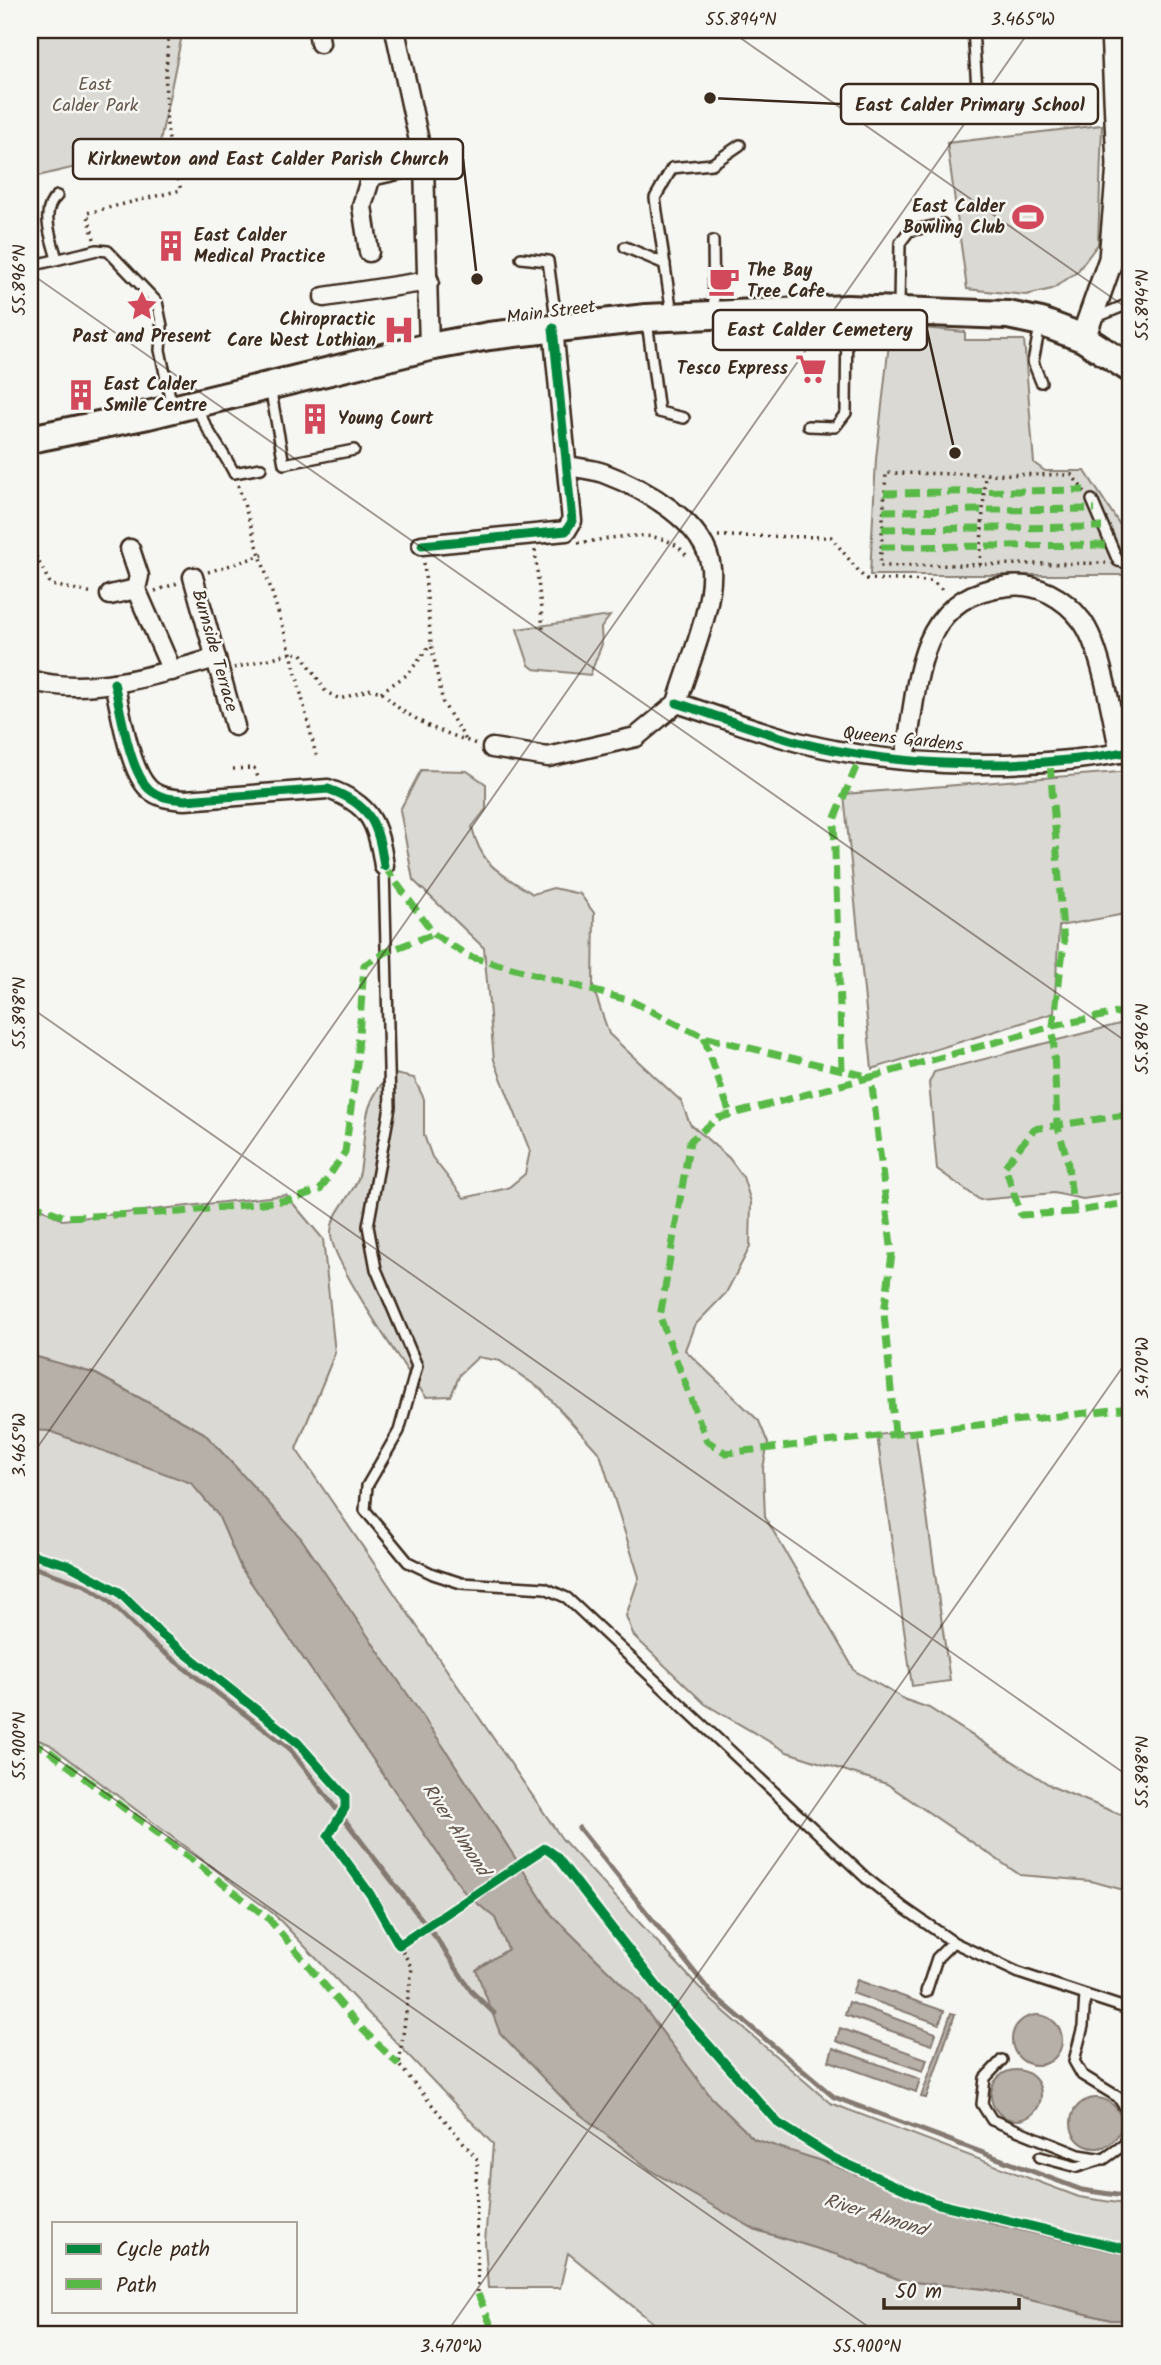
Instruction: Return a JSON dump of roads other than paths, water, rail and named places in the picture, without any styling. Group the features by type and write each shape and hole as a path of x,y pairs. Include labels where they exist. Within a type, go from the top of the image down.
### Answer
{"main road":[{"name":"Main Street","path":"30,439 184,406 429,347 555,328 659,317 847,309 1009,315 1086,329 1131,369"}],"street":[{"path":"395,30 424,164 429,347"},
{"path":"1086,329 1111,259 1125,165 1113,30"},
{"path":"369,252 362,206 371,176 424,164"},
{"path":"324,297 429,281"},
{"path":"422,545 566,531 572,521 555,328"},
{"path":"492,748 548,757 636,737 677,703 708,601 711,567 698,536 672,508 602,472 567,466"},
{"path":"130,549 139,576 136,589 172,671"},
{"name":"Burnside Terrace","path":"193,577 235,726"},
{"name":"Queens Gardens","path":"677,703 799,742 905,758 984,765 1051,763 1126,752 1098,660 1083,622 1059,597 1025,584 983,588 957,602 938,622 925,647 905,758"},
{"path":"110,595 136,589"},
{"path":"30,680 61,684 114,683 218,665"},
{"path":"114,683 138,774 150,790 164,798 185,800 328,789 348,796 379,829 384,866"}],"lane":[{"path":"972,114 978,103 973,30"},
{"path":"684,418 659,412 659,317 665,264 656,198 672,168 712,164 740,145"},
{"path":"57,196 49,203 47,212 57,259"},
{"path":"899,310 901,243 909,231 943,224"},
{"path":"713,240 714,315"},
{"path":"625,247 665,264"},
{"path":"30,266 97,250 107,251 157,302 163,326 160,350 184,406 217,441 234,473 261,468"},
{"path":"521,258 548,261 555,328"},
{"path":"1086,329 1131,303"},
{"path":"808,426 835,427 846,413 847,309"},
{"path":"1041,322 1033,362 1041,382"},
{"path":"270,386 284,464 355,450"},
{"path":"1092,500 1118,561 1131,564"},
{"path":"384,866 390,1107 369,1226 376,1269 417,1366 399,1431 367,1486 365,1510 408,1562 433,1574 461,1583 545,1588 567,1598 866,1878 953,1942 1019,1973 1131,2010"},
{"path":"926,1993 937,1958 953,1942"},
{"path":"1040,2157 1076,2167 1104,2158 1125,2144 1131,2117 1118,2097 1082,2075 1074,2061 1083,2026 1085,1996"},
{"path":"1002,2060 985,2078 982,2104 992,2120 1079,2155 1104,2158"}],"water":[{"name":"River Almond","path":"30,1355 96,1374 204,1433 301,1538 447,1752 552,1915 639,2001 712,2098 754,2139 831,2164 916,2200 990,2223 1131,2256 1131,2320 1111,2320 986,2289 903,2281 838,2255 756,2230 653,2172 571,2107 500,2033 476,1970 508,1949 495,1918 465,1893 241,1568 218,1515 191,1483 49,1431 30,1430"},
{"path":"857,1980 944,2011 939,2024 852,1993"},
{"path":"849,2002 936,2033 932,2045 845,2015"},
{"path":"951,2013 955,2014 926,2098 921,2097"},
{"path":"1037,2015 1055,2022 1062,2040 1055,2058 1037,2065 1019,2058 1012,2040 1019,2022"},
{"path":"840,2028 927,2059 923,2071 836,2041"},
{"path":"833,2048 920,2079 916,2092 829,2061"},
{"path":"1016,2070 1034,2077 1041,2095 1034,2113 1016,2120 998,2113 991,2095 998,2077"},
{"path":"1096,2098 1114,2105 1121,2123 1114,2141 1096,2148 1078,2141 1071,2123 1078,2105"}],"waterway":[{"path":"30,1566 85,1585 108,1600 153,1644 289,1748 437,1939 471,1991 494,2013"},
{"path":"579,1828 712,1994 834,2097 1082,2190 1131,2197"}],"place":[{"name":"East Calder Primary School","path":"710,98"},
{"name":"East Calder Bowling Club","path":"1028,217"},
{"name":"East Calder Medical Practice","path":"171,246"},
{"name":"Kirknewton and East Calder Parish Church","path":"477,279"},
{"name":"The Bay Tree Cafe","path":"724,281"},
{"name":"Past and Present","path":"142,306"},
{"name":"Chiropractic Care West Lothian","path":"399,330"},
{"name":"Tesco Express","path":"811,369"},
{"name":"East Calder Smile Centre","path":"81,395"},
{"name":"Young Court","path":"315,419"},
{"name":"East Calder Cemetery","path":"955,453"}],"park label":[{"name":"East Calder Park","path":"95,95"}]}
